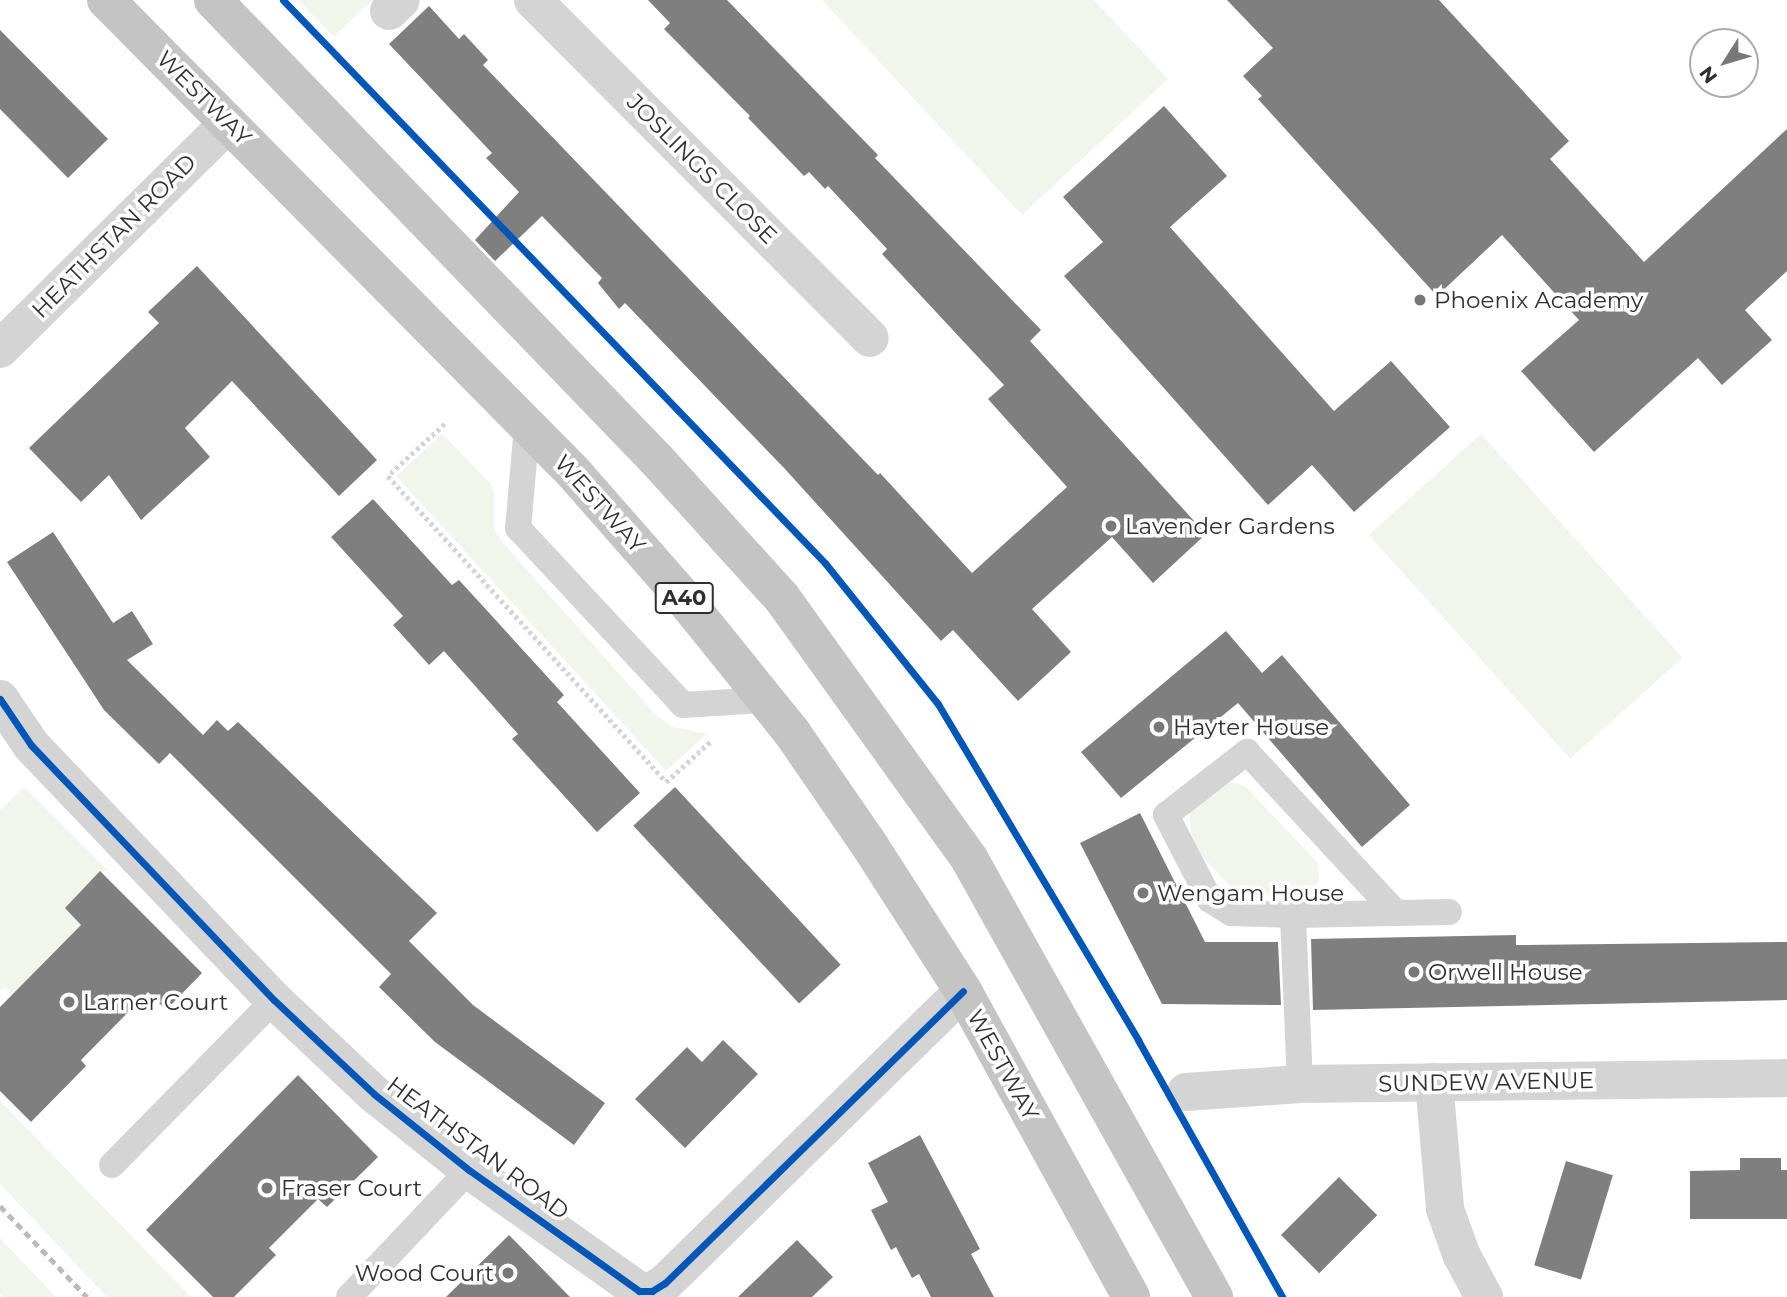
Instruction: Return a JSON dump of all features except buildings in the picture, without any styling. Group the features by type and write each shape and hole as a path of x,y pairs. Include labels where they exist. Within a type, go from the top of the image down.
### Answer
{"highway":[{"name":"WESTWAY","path":"106,0 574,473 681,595 793,734 870,846 962,991 1131,1297"},
{"path":"213,0 656,459 782,598 970,860 1214,1297"}],"street":[{"name":"JOSLINGS CLOSE","path":"533,0 870,338"},
{"name":"HEATHSTAN ROAD","path":"0,349 228,123"},
{"name":"HEATHSTAN ROAD","path":"0,699 31,745 274,1000 374,1094 470,1170 639,1291 652,1291 962,991"},
{"name":"SUNDEW AVENUE","path":"1186,1092 1300,1084 1787,1078"},
{"path":"1434,1082 1444,1209 1461,1254 1484,1297"}],"lane":[{"path":"527,426 518,528 683,705 765,700"},
{"path":"1396,913 1247,752 1167,815 1210,900 1231,913 1293,915 1449,912"},
{"path":"1293,915 1300,1084"},
{"path":"112,1165 274,1000"},
{"path":"349,1297 470,1170"}],"path":[{"path":"445,424 388,475 666,782 717,736"}],"shaded area":[{"path":"298,0 372,0 334,37"},
{"path":"822,0 1094,0 1168,79 1022,215"},
{"path":"442,434 491,484 494,493 494,529 502,542 654,713 670,726 707,734 666,771 396,476"},
{"path":"1481,434 1682,658 1570,759 1369,535"},
{"path":"1234,783 1245,786 1318,863 1319,881 1313,891 1293,896 1241,891 1229,885 1202,856 1192,837 1189,815 1195,802 1218,784"},
{"path":"24,787 106,869 65,908 81,925 12,995 5,987 0,991 0,810"},
{"path":"0,1101 191,1297 107,1297 0,1184"},
{"path":"0,1238 56,1297 3,1297 0,1294"}],"railway":[{"path":"0,1206 87,1297"}],"cycle path":[{"path":"283,0 825,563 938,704 1138,1040 1282,1297"},
{"path":"0,699 31,745 274,1000 374,1094 469,1170 639,1291 652,1291 665,1283 963,991"}],"place":[{"name":"Phoenix Academy","path":"1420,300"},
{"name":"Lavender Gardens","path":"1111,526"},
{"name":"Hayter House","path":"1159,727"},
{"name":"Wengam House","path":"1143,893"},
{"name":"Orwell House","path":"1414,972"},
{"name":"Larner Court","path":"69,1002"},
{"name":"Fraser Court","path":"267,1188"},
{"name":"Wood Court","path":"508,1273"}]}
